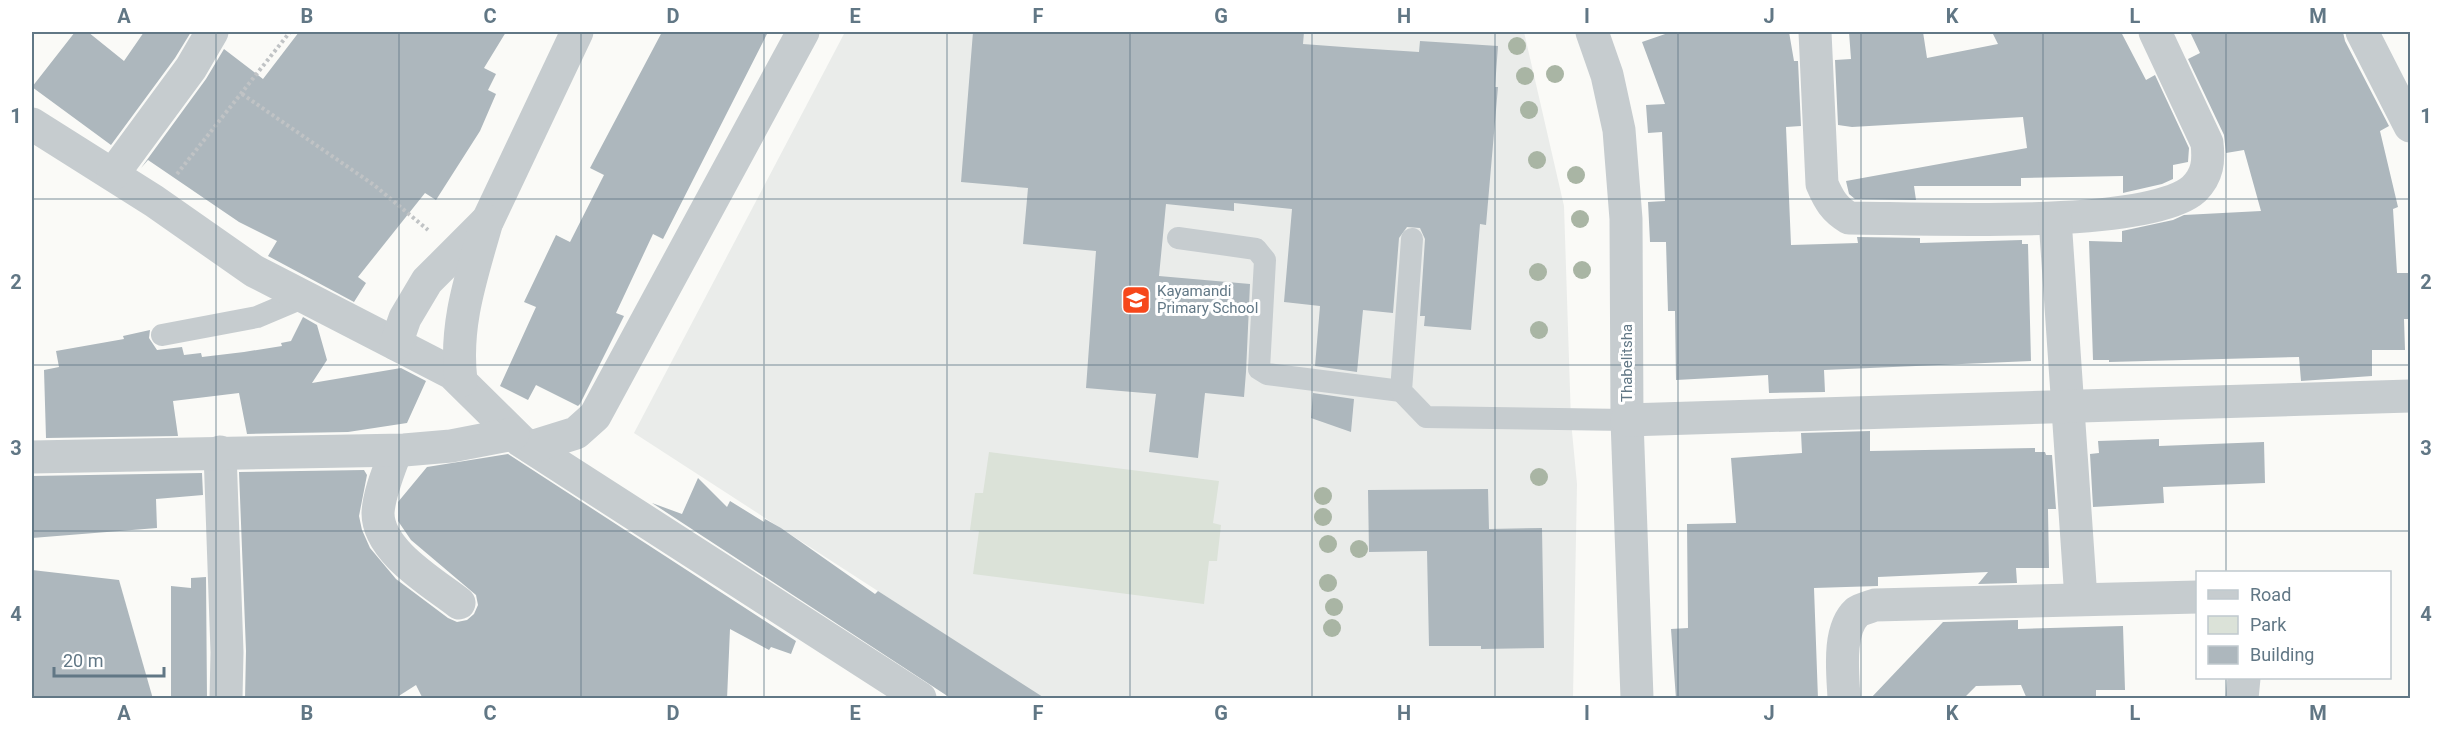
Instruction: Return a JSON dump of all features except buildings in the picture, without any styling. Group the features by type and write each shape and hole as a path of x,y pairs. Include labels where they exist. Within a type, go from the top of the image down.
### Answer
{"street":[{"path":"113,174 191,68 212,32"},
{"path":"461,381 458,347 461,319 488,220 577,32"},
{"path":"32,457 220,452 396,451 576,433 598,410 803,32"},
{"name":"Thabelitsha","path":"1592,32 1607,75 1619,130 1626,219 1627,420 1637,699"},
{"path":"1815,32 1822,184 1829,201 1838,211 1849,218 2055,219 2138,209 2177,199 2193,190 2203,178 2209,163 2207,143 2154,32"},
{"path":"2362,32 2410,126"},
{"path":"32,124 154,201 254,271 302,298 443,368 461,381 522,440 920,699"},
{"path":"2055,219 2081,598"},
{"path":"396,344 415,299 442,264 488,220"},
{"path":"1627,420 2410,396"},
{"path":"396,451 381,498 378,513 380,529 392,549 459,603"},
{"path":"220,452 227,652 226,699"},
{"path":"1844,699 1842,646 1850,623 1858,611 1875,605 2081,598 2196,597"},
{"path":"2242,699 2244,679"}],"lane":[{"path":"1178,238 1256,249 1261,253 1264,260 1259,369 1266,374 1401,391 1426,417 1627,420"},
{"path":"1401,391 1412,239"},
{"path":"162,335 257,317 302,298"}],"path":[{"path":"154,201 291,32"},
{"path":"243,94 374,185 426,226 442,264"}],"shaded area":[{"name":"Kayamandi Primary School","path":"845,32 1524,32 1564,206 1571,421 1577,484 1573,698 1043,698 634,433"}],"green space":[{"path":"989,452 1219,481 1213,523 1221,525 1217,561 1209,561 1204,604 973,574 979,531 970,530 975,493 983,493"}],"place":[{"name":"Kayamandi Primary School","path":"1136,300"}]}
